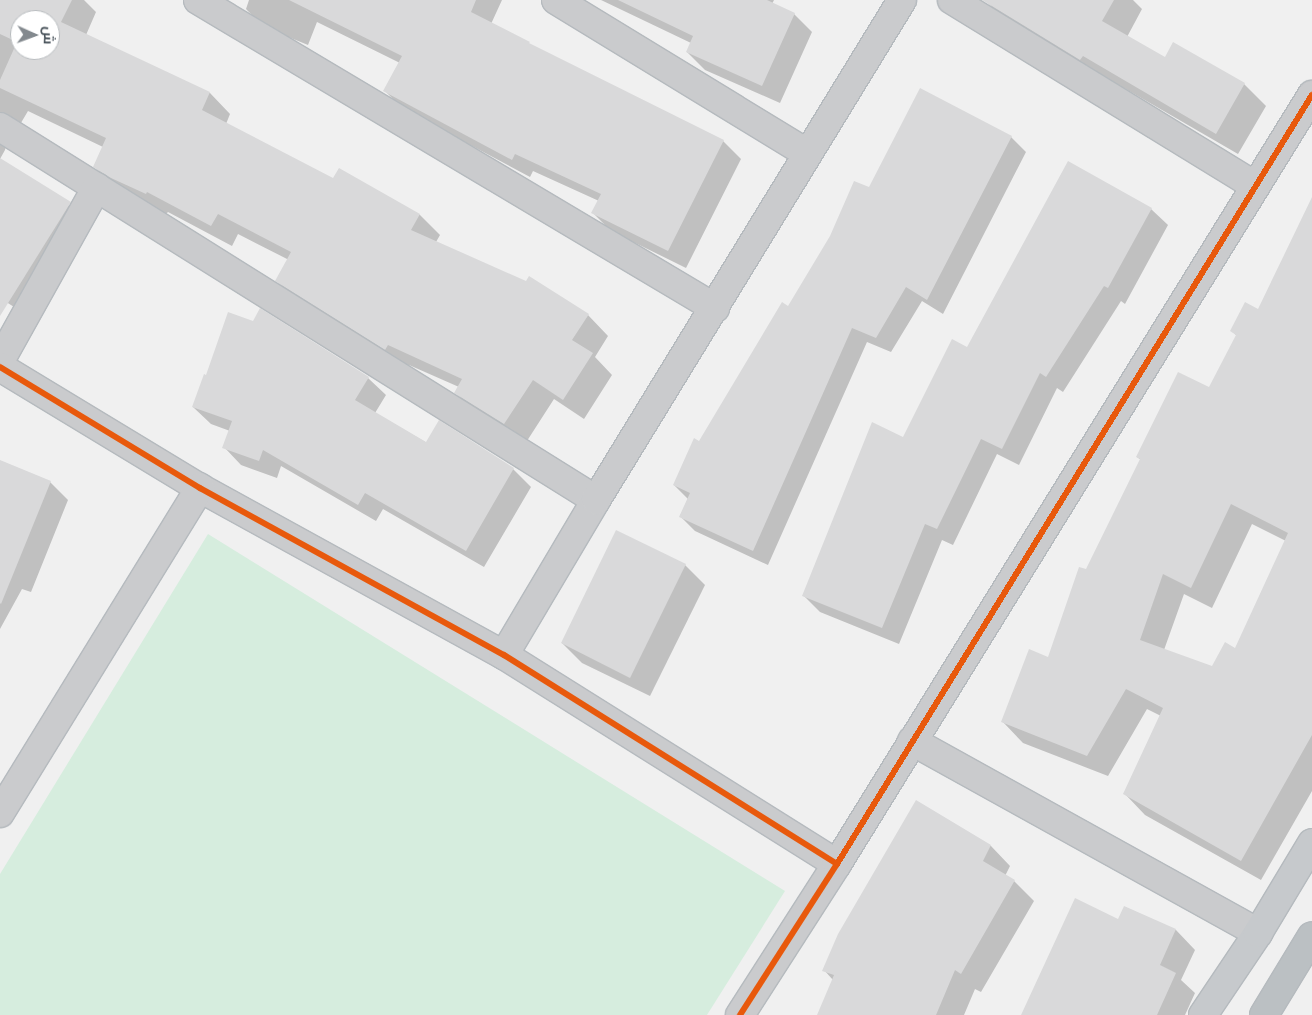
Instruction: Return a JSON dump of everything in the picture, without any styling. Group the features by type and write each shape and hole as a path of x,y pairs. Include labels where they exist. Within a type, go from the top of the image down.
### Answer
{"highway":[{"path":"1264,1015 1312,936"}],"main road":[{"path":"1203,1015 1258,933 1312,843"}],"street":[{"path":"198,0 715,308"},
{"path":"556,0 808,154"},
{"path":"504,655 596,500 902,0"},
{"path":"952,0 1255,186"},
{"path":"740,1015 837,864 1312,94"},
{"path":"0,126 596,500"},
{"path":"0,362 97,187"},
{"path":"0,366 200,488 504,655 837,864"},
{"path":"0,813 200,488"},
{"path":"912,741 1258,933"}],"green space":[{"path":"208,534 785,891 707,1015 0,1015 0,874"}],"building":[{"path":"0,0 72,0 61,22 210,92 202,110 333,178 339,168 420,214 411,230 526,281 529,276 589,314 572,340 593,353 563,400 533,380 504,424 454,393 462,379 388,345 385,350 275,281 291,252 218,214 211,226 147,192 146,194 111,178 93,167 106,138 0,88 0,80 10,58 10,60 60,60 60,10 10,10 10,39 0,34"},
{"path":"289,0 476,0 471,12 724,140 668,251 591,213 601,194 515,154 512,160 383,91 402,56"},
{"path":"618,0 767,0 795,13 762,86 686,52 693,36"},
{"path":"982,0 1114,0 1102,21 1165,57 1173,42 1245,83 1216,134 1083,56 1080,60"},
{"path":"920,88 1012,136 927,300 906,287 876,338 852,328 753,551 679,517 690,493 673,485 694,438 699,441 782,302 788,306 830,236 854,181 869,187"},
{"path":"0,158 71,202 0,316"},
{"path":"1068,161 1152,208 1108,288 1104,286 1046,377 1040,373 1002,449 981,439 937,529 925,524 882,628 802,596 872,422 903,437 952,339 967,347"},
{"path":"1312,197 1312,735 1241,861 1123,794 1163,708 1126,689 1087,756 1001,722 1029,649 1048,657 1079,567 1086,569 1140,459 1136,457 1178,372 1209,387 1236,335 1230,331 1245,302 1258,309","holes":["1231,504 1288,533 1235,648 1225,642 1212,666 1140,640 1163,574 1191,588"]},
{"path":"260,308 369,377 355,400 426,442 439,420 514,468 466,551 365,493 358,505 263,450 259,461 222,448 232,421 192,407 204,374 206,375 228,312 253,321"},
{"path":"0,460 51,481 1,604 0,603"},
{"path":"616,530 686,564 630,678 561,643"},
{"path":"916,800 991,845 983,861 1015,880 961,974 955,970 936,1015 817,1015 834,975 822,971 838,934"},
{"path":"1075,898 1118,919 1124,906 1176,929 1160,965 1176,973 1157,1015 1021,1015"}],"cycle path":[{"path":"740,1015 837,864 1312,95"},
{"path":"0,367 200,488 504,655 837,864"}]}
